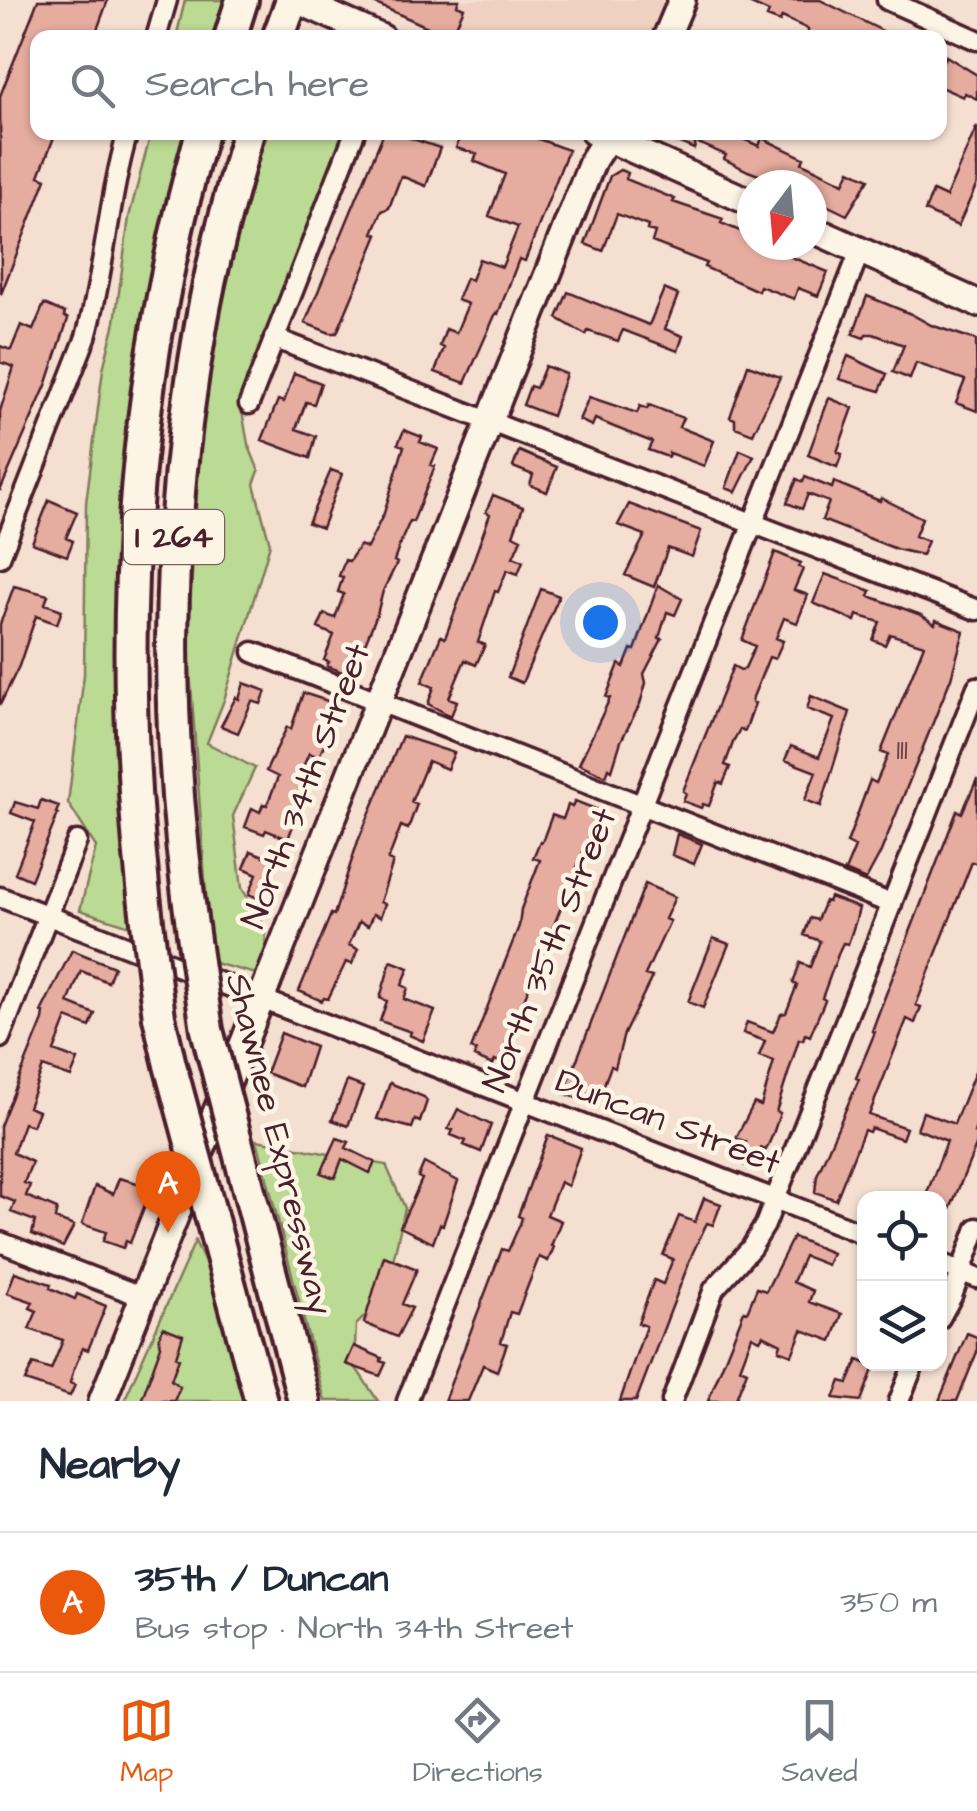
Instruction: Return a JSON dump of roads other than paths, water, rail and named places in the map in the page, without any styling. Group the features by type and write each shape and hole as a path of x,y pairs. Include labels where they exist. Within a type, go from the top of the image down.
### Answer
{"highway":[{"path":"281,30 295,0"},
{"name":"I 264","path":"200,140 175,238 150,374 133,546 129,656 132,754 160,1017 261,1401"},
{"name":"Shawnee Expressway","path":"246,140 218,242 187,414 173,550 173,749 180,842 207,1030 304,1401"}],"street":[{"path":"158,30 167,0"},
{"path":"295,0 364,30"},
{"path":"669,30 682,0"},
{"path":"886,0 977,40"},
{"path":"0,557 86,337 126,140"},
{"path":"249,404 352,140"},
{"name":"North 34th Street","path":"102,1401 487,420 601,140"},
{"path":"617,140 737,196"},
{"path":"827,237 977,303"},
{"name":"North 35th Street","path":"408,1401 860,251"},
{"path":"274,338 977,610"},
{"path":"253,652 892,904"},
{"path":"672,1401 714,1290 751,1248 776,1199 977,687"},
{"path":"0,1038 77,841"},
{"name":"Duncan Street","path":"0,897 857,1231"},
{"path":"947,1305 969,1274 977,1228"},
{"path":"0,1242 143,1298"},
{"path":"898,1401 911,1371"}],"place":[{"name":"35th / Duncan","path":"168,1233"}]}
